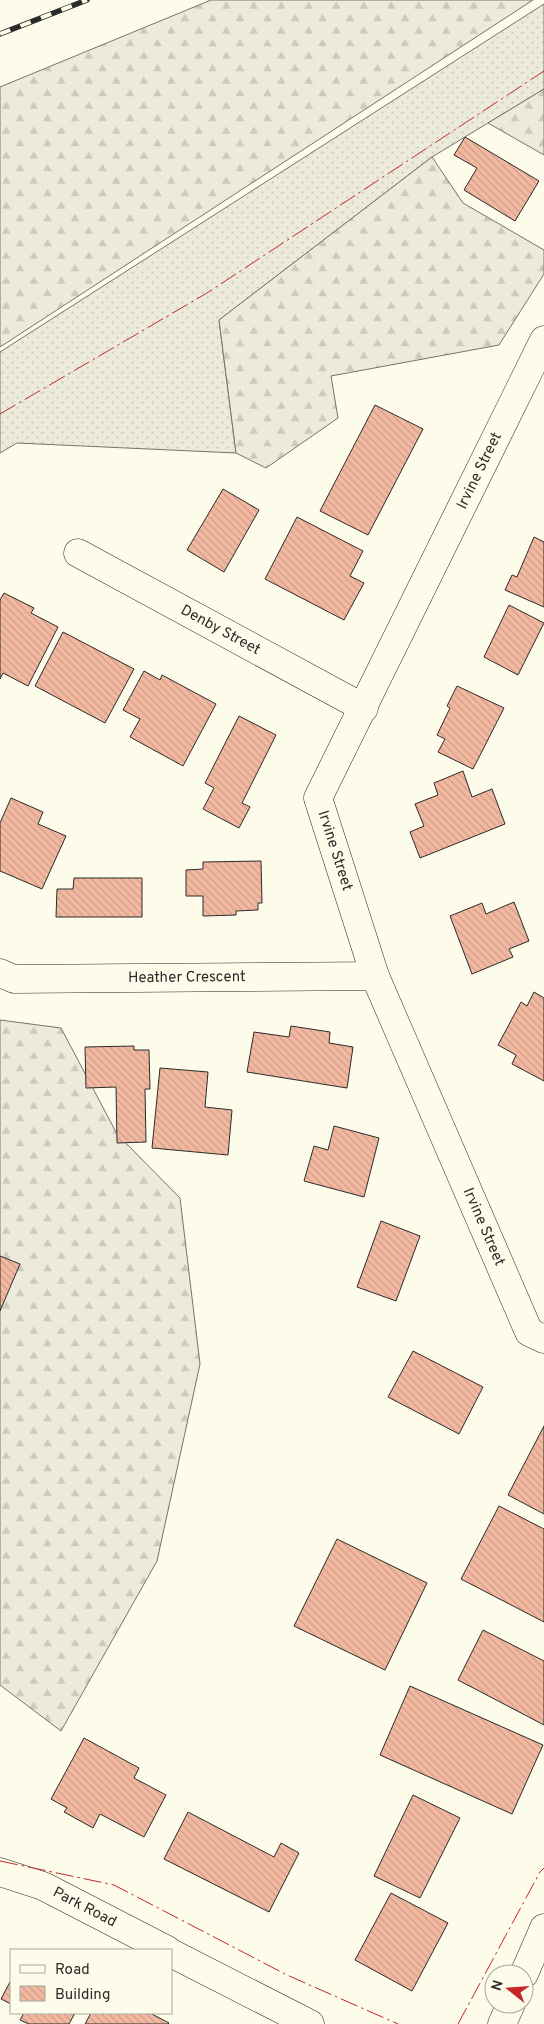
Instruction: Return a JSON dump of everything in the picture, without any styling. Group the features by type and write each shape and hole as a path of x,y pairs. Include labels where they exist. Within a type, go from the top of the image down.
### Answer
{"street":[{"name":"Irvine Street","path":"544,340 318,798 375,976 529,1332 544,1339"},
{"name":"Denby Street","path":"78,552 364,708"},
{"name":"Heather Crescent","path":"0,973 14,979 375,976"},
{"name":"Park Road","path":"0,1872 43,1886 165,1949"},
{"path":"528,1964 544,1928"},
{"path":"172,1954 310,2024"}],"green space":[{"path":"211,0 533,0 0,347 0,87"},
{"path":"544,4 544,89 432,157 219,320 236,453 17,443 0,453 0,352"},
{"path":"544,89 544,155 488,123"},
{"path":"432,157 463,203 544,250 544,274 499,345 331,376 338,418 266,468 236,453 219,320"},
{"path":"0,1020 61,1028 117,1134 180,1198 200,1364 157,1561 61,1731 0,1685"}],"building":[{"path":"465,137 539,181 515,221 464,190 477,168 454,155"},
{"path":"375,405 423,429 368,535 320,511"},
{"path":"223,489 259,510 224,572 187,550"},
{"path":"297,517 363,551 350,576 364,583 344,620 265,579"},
{"path":"534,537 544,542 544,607 505,590 512,575 517,577"},
{"path":"4,593 34,608 31,613 58,627 28,686 3,673 0,679 0,600"},
{"path":"509,605 544,623 518,675 484,657"},
{"path":"63,632 134,669 105,723 35,686"},
{"path":"144,671 160,680 162,675 216,704 183,766 130,737 140,719 123,710"},
{"path":"457,686 504,708 473,769 438,752 445,739 437,735 450,708 447,706"},
{"path":"239,716 276,735 242,803 250,807 239,828 203,809 214,788 205,783"},
{"path":"463,771 472,797 492,789 505,824 420,858 410,832 424,826 415,804 438,795 434,783"},
{"path":"11,798 43,812 38,824 66,836 42,889 0,871 0,823"},
{"path":"261,861 262,903 258,903 258,910 236,911 236,915 203,916 203,896 186,896 186,870 203,869 203,862"},
{"path":"74,878 142,878 142,917 56,917 57,889 73,889"},
{"path":"514,902 529,941 509,949 513,957 472,974 450,916 482,903 486,914"},
{"path":"534,992 544,998 544,1081 512,1064 516,1055 498,1045 521,1002 527,1006"},
{"path":"291,1026 330,1032 329,1043 353,1047 347,1088 247,1072 254,1032 289,1037"},
{"path":"134,1046 134,1050 149,1050 150,1089 145,1089 146,1142 117,1143 116,1087 86,1088 85,1047"},
{"path":"160,1068 208,1072 205,1107 232,1110 228,1155 152,1148"},
{"path":"334,1126 379,1138 364,1197 304,1181 314,1146 328,1150"},
{"path":"381,1221 420,1236 396,1301 357,1287"},
{"path":"0,1256 20,1264 0,1311"},
{"path":"413,1351 483,1387 459,1434 388,1397"},
{"path":"544,1426 544,1514 508,1495"},
{"path":"499,1506 544,1529 544,1622 461,1579"},
{"path":"337,1539 427,1583 385,1670 294,1626"},
{"path":"483,1630 544,1661 544,1725 458,1680"},
{"path":"410,1686 543,1745 512,1814 380,1755"},
{"path":"84,1738 139,1768 134,1778 166,1795 144,1837 100,1814 93,1828 64,1812 67,1808 51,1799"},
{"path":"413,1795 460,1818 420,1898 374,1876"},
{"path":"188,1812 274,1857 281,1843 299,1853 269,1912 164,1859"},
{"path":"391,1893 448,1923 412,1991 355,1960"},
{"path":"10,1982 10,2004 1,1999"},
{"path":"23,2014 74,2014 69,2024 29,2024 20,2020"},
{"path":"90,2014 152,2014 169,2023 168,2024 85,2024"}],"railway":[{"path":"0,34 87,0"}],"power":[{"path":"0,414 207,293 544,71"},
{"path":"0,1861 114,1885 287,1975 398,2024"},
{"path":"458,2024 540,1872 544,1868"}]}
